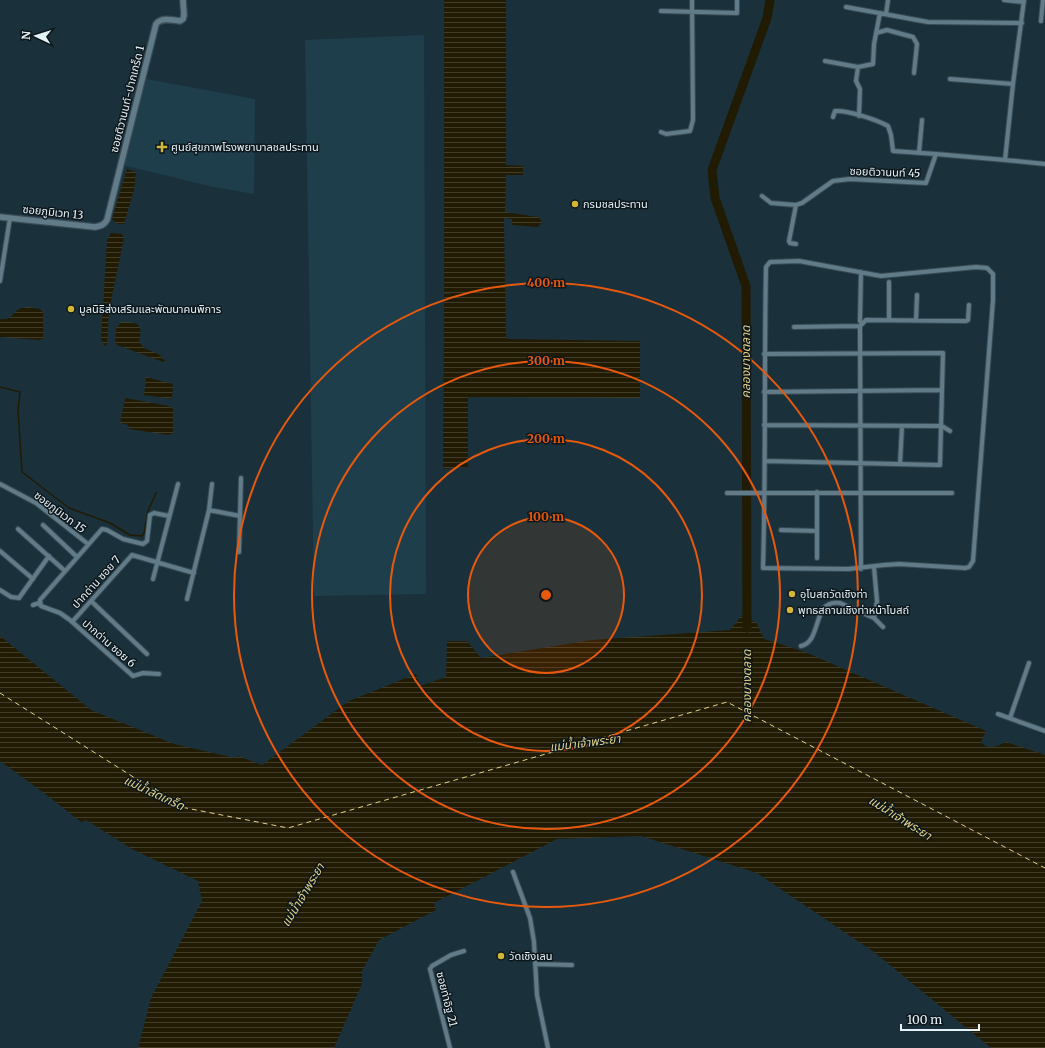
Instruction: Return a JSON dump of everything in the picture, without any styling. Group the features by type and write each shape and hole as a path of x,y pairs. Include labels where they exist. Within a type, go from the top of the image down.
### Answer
{"street":[{"name":"ซอยติวานนท์-ปากเกร็ด 1","path":"103,225 107,220 156,24 161,20 183,19 183,0"},
{"path":"661,132 666,134 690,131 693,120 692,0"},
{"path":"661,11 737,13 738,0"},
{"path":"886,14 888,0"},
{"path":"1004,0 1024,1 1005,160"},
{"path":"1041,21 1043,0"},
{"path":"846,7 928,22 1022,23"},
{"path":"825,61 858,67 873,64 876,33 880,13"},
{"path":"876,33 886,30 913,37 916,40 917,44 914,73"},
{"path":"858,67 856,81 860,89 859,116"},
{"path":"950,79 1013,84"},
{"path":"833,117 835,111 847,112 888,126 893,151 1045,164"},
{"path":"919,153 922,120"},
{"name":"ซอยติวานนท์ 45","path":"796,205 802,203 833,181 850,179 926,183 936,154"},
{"path":"762,196 770,203 796,205 789,241 790,243 796,244"},
{"name":"ซอยภูมิเวท 13","path":"0,217 95,227 103,225"},
{"path":"0,281 10,218"},
{"path":"799,261 881,276 976,267 987,268 993,274 993,300 973,561 968,567 899,564 861,569 834,570 763,568 765,493 764,354 766,268 770,262 799,261"},
{"path":"861,272 861,569"},
{"path":"889,282 889,320"},
{"path":"916,320 917,295"},
{"path":"794,327 861,325 866,320 967,321 970,305"},
{"path":"764,354 942,352 942,426 940,465 765,461"},
{"path":"764,392 942,390"},
{"path":"764,425 942,426 950,431"},
{"path":"900,464 902,426"},
{"path":"239,552 241,478"},
{"name":"ซอยภูมิเวท 15","path":"0,484 36,503 88,544"},
{"path":"153,579 178,484"},
{"path":"187,599 209,510 212,484"},
{"path":"816,558 817,492"},
{"path":"726,493 952,493"},
{"path":"209,510 240,516"},
{"path":"33,605 39,603 102,529 123,539 143,544 147,541 150,515 154,513 169,516"},
{"path":"43,525 77,557"},
{"path":"18,529 65,571"},
{"path":"781,530 817,531"},
{"path":"0,551 33,579"},
{"name":"ปากด่าน ซอย 7","path":"72,622 132,555 157,563"},
{"path":"0,590 11,597 19,598 49,556"},
{"path":"157,563 194,573"},
{"path":"874,567 877,602 874,618"},
{"path":"91,601 147,654"},
{"path":"801,646 805,645 812,638 823,610 828,604 834,602 840,603 874,618 883,627"},
{"name":"ปากด่าน ซอย 6","path":"39,603 41,606 60,614 72,622 132,676 143,673 159,674"},
{"path":"1010,718 1029,663"},
{"path":"998,714 1045,731"},
{"path":"513,872 530,918 534,942 537,995 548,1048"},
{"name":"ซอยท่าอิฐ 21","path":"450,1048 430,974 430,969 432,966 451,955 464,951"},
{"path":"535,964 572,965"}],"shaded area":[{"path":"424,35 426,594 314,596 305,40"},
{"path":"146,79 255,99 254,194 209,186 123,165"}],"water":[{"path":"444,0 506,0 506,165 523,166 523,175 506,175 505,212 538,217 541,220 541,223 538,227 512,225 512,219 504,218 506,337 508,339 640,341 640,398 468,397 468,467 443,469 444,294 450,293 444,293"},
{"path":"127,169 136,172 134,190 124,224 120,224 116,223 112,219"},
{"path":"111,233 122,234 124,238 109,311 107,345 105,346 101,340 107,240"},
{"path":"28,307 40,309 43,312 43,339 0,337 0,319 8,319 21,308"},
{"path":"121,322 131,322 138,325 141,330 139,341 144,348 160,355 166,363 117,345 115,342 116,329"},
{"path":"146,377 173,384 172,399 144,395"},
{"path":"126,398 169,406 173,409 173,433 169,435 129,429 128,425 120,423"},
{"path":"743,614 757,624 764,639 805,652 986,731 981,742 983,745 989,747 1006,742 1045,755 1045,1048 991,1048 874,952 757,873 641,836 557,839 434,903 436,910 379,940 362,971 362,984 334,1048 138,1048 151,998 202,901 198,881 132,849 86,820 81,822 0,761 0,636 91,710 174,744 235,758 238,756 262,765 349,701 416,674 420,686 446,677 447,641 467,641 481,658 592,640 730,630"}],"waterway":[{"name":"คลองบางตลาด","path":"747,628 746,286 715,198 712,170 767,18 770,0"},
{"path":"0,387 20,392 18,410 22,472 69,508 110,523 130,535 142,536 144,533 148,511 156,493"}],"ferry route":[{"path":"0,693 181,807 288,828 727,702 1045,868"}],"place":[{"name":"ศูนย์สุขภาพโรงพยาบาลชลประทาน","path":"162,147"},
{"name":"กรมชลประทาน","path":"575,204"},
{"name":"มูลนิธิส่งเสริมและพัฒนาคนพิการ","path":"71,309"},
{"name":"อุโบสถวัดเชิงท่า","path":"792,594"},
{"name":"พุทธสถานเชิงท่าหน้าโบสถ์","path":"790,610"},
{"name":"วัดเชิงเลน","path":"501,956"}],"water label":[{"name":"แม่น้ำเจ้าพระยา","path":"585,743"},
{"name":"แม่น้ำลัดเกร็ด","path":"154,793"},
{"name":"แม่น้ำเจ้าพระยา","path":"900,818"},
{"name":"แม่น้ำเจ้าพระยา","path":"303,895"}]}
